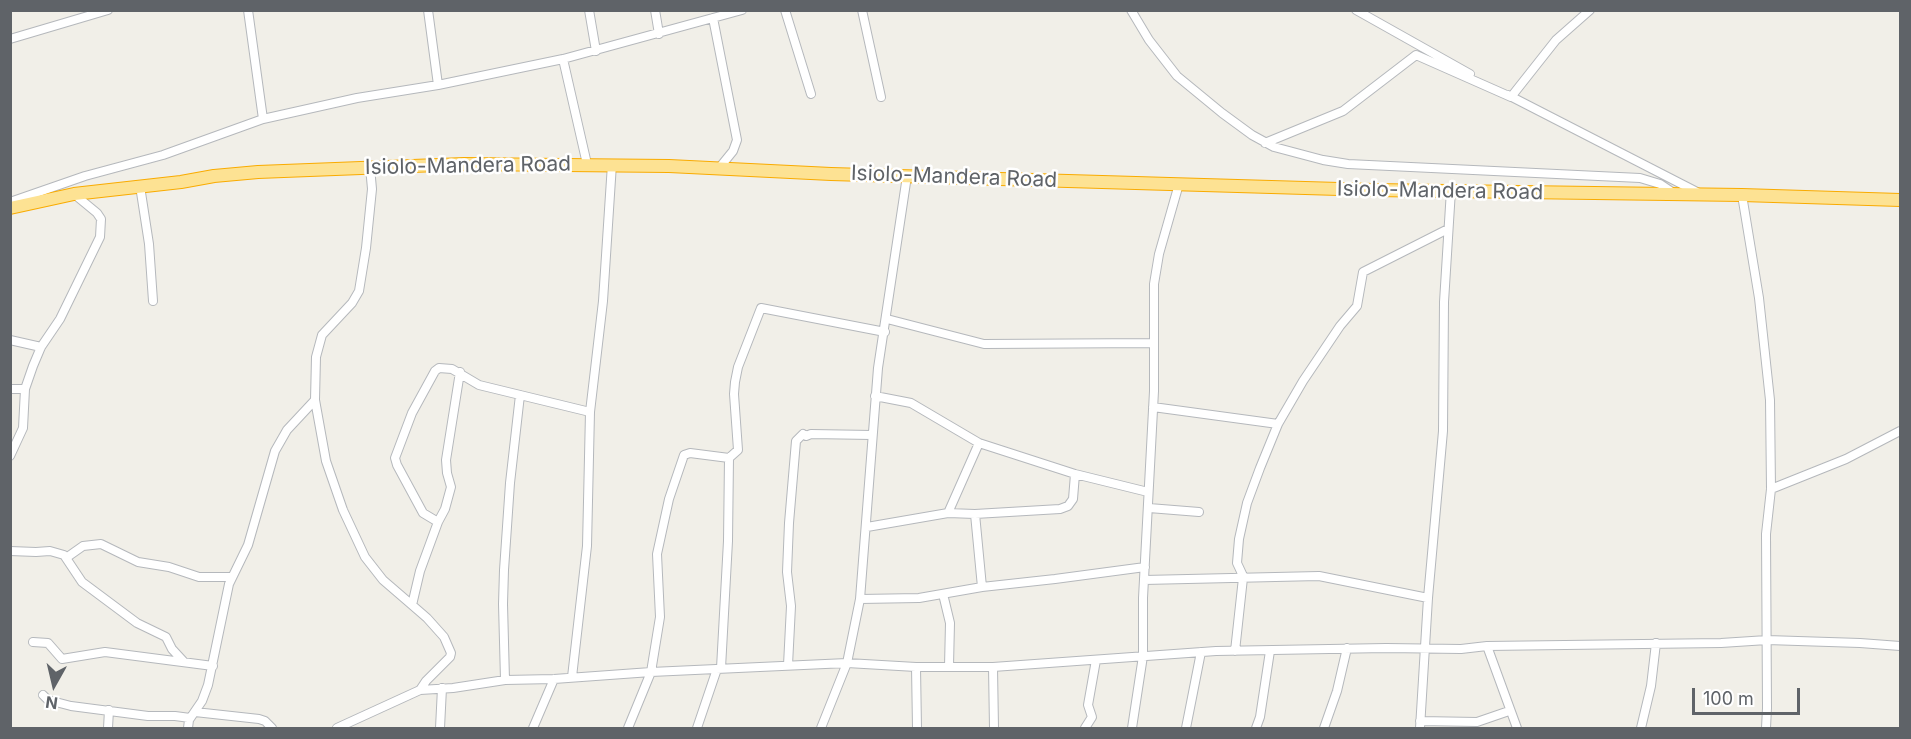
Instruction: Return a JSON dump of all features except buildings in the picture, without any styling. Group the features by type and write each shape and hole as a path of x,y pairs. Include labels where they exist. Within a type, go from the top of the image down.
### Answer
{"highway":[{"name":"Isiolo-Mandera Road","path":"10,208 74,194 258,172 464,164 612,164 831,174 1373,190 1742,195 1900,200"}],"street":[{"path":"10,39 108,10"},
{"path":"248,10 263,119"},
{"path":"428,10 438,85"},
{"path":"589,10 596,51"},
{"path":"655,10 659,34"},
{"path":"10,202 85,176 163,155 263,119 357,98 438,85 563,59 742,10"},
{"path":"785,10 811,94"},
{"path":"862,10 880,97"},
{"path":"1131,10 1149,40 1177,76 1222,113 1265,143 1283,150 1348,164 1640,178 1660,184 1675,195"},
{"path":"1356,10 1511,97 1705,196"},
{"path":"1511,97 1556,40 1590,10"},
{"path":"713,18 737,140 733,151 720,168"},
{"path":"1265,143 1343,111 1416,56 1511,97"},
{"path":"563,59 587,164"},
{"path":"572,677 587,546 590,412 603,301 612,164"},
{"path":"370,167 372,189 359,291 352,303 319,340 316,357 315,400 326,461 350,525 371,564 383,580 427,618 444,637 451,653 448,660 420,690"},
{"path":"821,729 848,663 860,599 875,396 907,176"},
{"path":"1132,729 1143,656 1156,268 1179,184"},
{"path":"140,186 149,244 153,302"},
{"path":"1451,190 1444,302 1443,431 1424,648 1420,725 1478,722 1509,711"},
{"path":"11,453 23,428 25,389 41,347 60,319 100,237 101,219 74,194"},
{"path":"1742,195 1759,298 1770,400 1771,489 1766,534 1766,729"},
{"path":"1235,651 1243,578 1237,563 1240,531 1247,503 1278,424 1340,326 1358,306 1363,272 1448,229"},
{"path":"697,729 719,668 728,541 729,458 738,450 734,394 738,367 761,308 885,332"},
{"path":"887,319 984,344 1154,343"},
{"path":"10,340 41,347"},
{"path":"438,522 423,513 395,458 412,413 435,371 439,368 460,372 479,385 590,412"},
{"path":"412,605 420,572 451,488 446,460 460,372"},
{"path":"10,389 25,389"},
{"path":"505,680 504,570 510,483 520,395"},
{"path":"875,396 911,404 979,443 1075,474 1148,492"},
{"path":"188,729 206,691 232,577 248,545 280,440 315,400"},
{"path":"1153,406 1278,424"},
{"path":"1771,489 1846,459 1900,431"},
{"path":"788,665 791,606 787,572 796,441 803,434 806,436 811,434 872,435"},
{"path":"948,513 979,443"},
{"path":"628,729 651,672 660,617 658,548 669,499 683,458 688,453 729,458"},
{"path":"867,527 948,513 975,514 1065,508 1073,499 1075,474"},
{"path":"1149,508 1199,512"},
{"path":"975,514 982,587"},
{"path":"66,558 83,546 97,544 138,562 169,567 206,578 232,577"},
{"path":"10,551 50,550 64,555 77,576 97,594 137,623 166,637 172,649 184,662"},
{"path":"860,599 908,599 982,587 1145,567"},
{"path":"1144,580 1319,576 1428,598"},
{"path":"942,594 950,623 949,666"},
{"path":"337,729 420,690 505,680 555,679 719,668 848,663 916,667 993,667 1201,652 1347,648 1461,649 1487,646 1721,643 1767,640 1900,646"},
{"path":"33,642 48,643 62,659 105,652 213,666"},
{"path":"1641,729 1651,686 1656,643"},
{"path":"1487,646 1517,729"},
{"path":"1324,729 1337,691 1347,648"},
{"path":"1256,729 1260,717 1270,651"},
{"path":"1186,729 1201,652"},
{"path":"1085,729 1092,717 1088,705 1096,660"},
{"path":"916,667 917,729"},
{"path":"993,667 994,729"},
{"path":"533,729 555,679"},
{"path":"440,729 442,688"},
{"path":"43,695 48,700 71,706 148,716 193,715 259,719 265,721 272,729"},
{"path":"108,729 109,710"}]}
